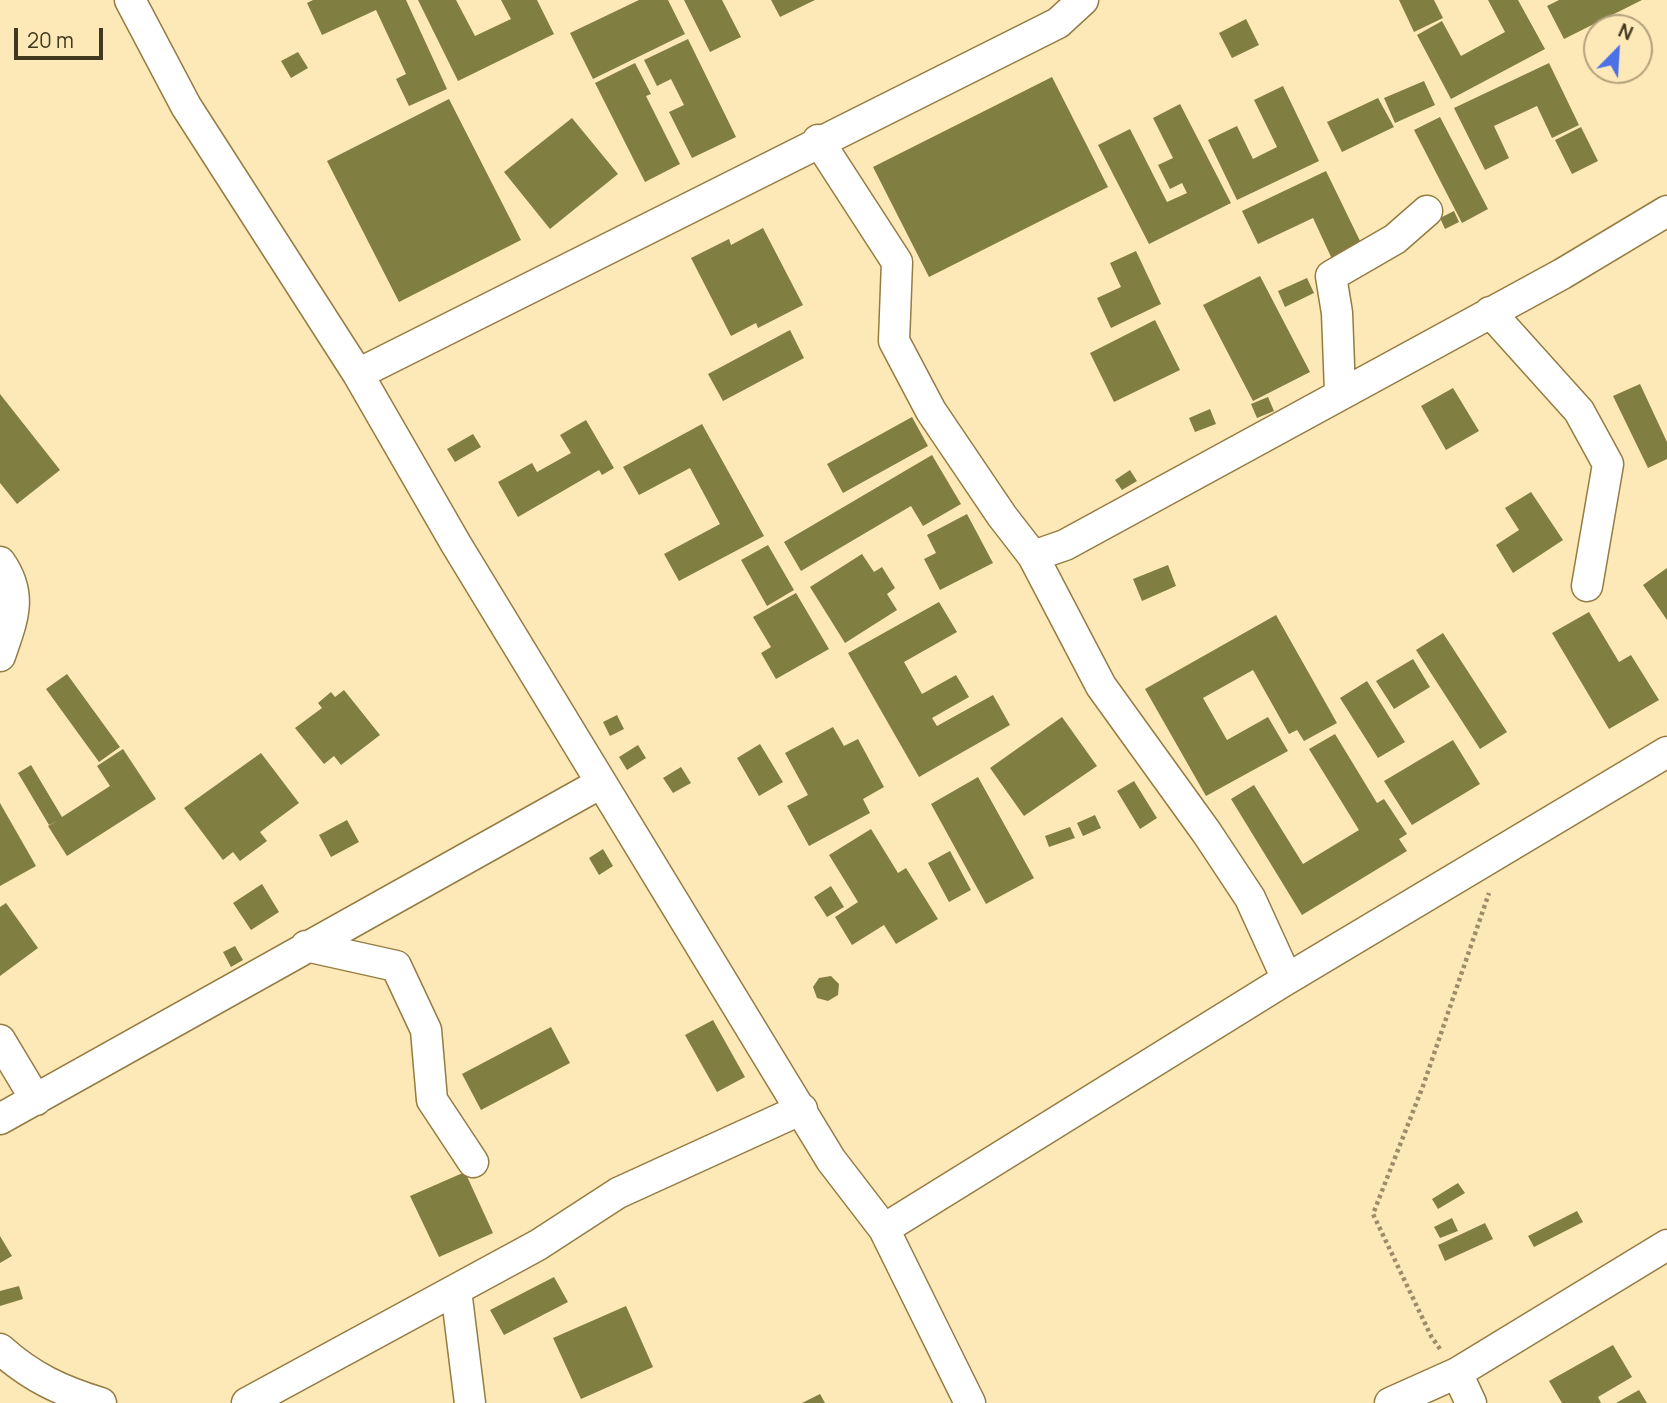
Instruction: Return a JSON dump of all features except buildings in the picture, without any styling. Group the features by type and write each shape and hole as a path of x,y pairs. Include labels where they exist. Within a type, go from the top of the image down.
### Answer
{"street":[{"path":"130,0 186,106 358,374 456,544 831,1160 884,1228 970,1403"},
{"path":"358,374 818,140 1058,23 1083,0"},
{"path":"818,140 897,262 894,341 931,411 1002,516 1034,556 1101,686 1207,833 1250,898 1287,979"},
{"path":"1340,392 1337,313 1331,276 1395,239 1427,211"},
{"path":"1034,556 1065,545 1667,212"},
{"path":"1490,312 1580,411 1608,464 1587,586"},
{"path":"0,562 15,590 13,618 0,656"},
{"path":"884,1228 1287,979 1667,752"},
{"path":"0,1119 601,783"},
{"path":"306,946 396,966 426,1030 432,1100 473,1162"},
{"path":"0,1040 36,1100"},
{"path":"247,1403 538,1245 618,1193 802,1109"},
{"path":"1390,1403 1457,1373 1667,1245"},
{"path":"456,1290 470,1403"},
{"path":"0,1349 38,1380 63,1392 101,1403"},
{"path":"1457,1373 1471,1403"}],"path":[{"path":"1457,1373 1431,1336 1373,1213 1423,1086 1504,849"}]}
